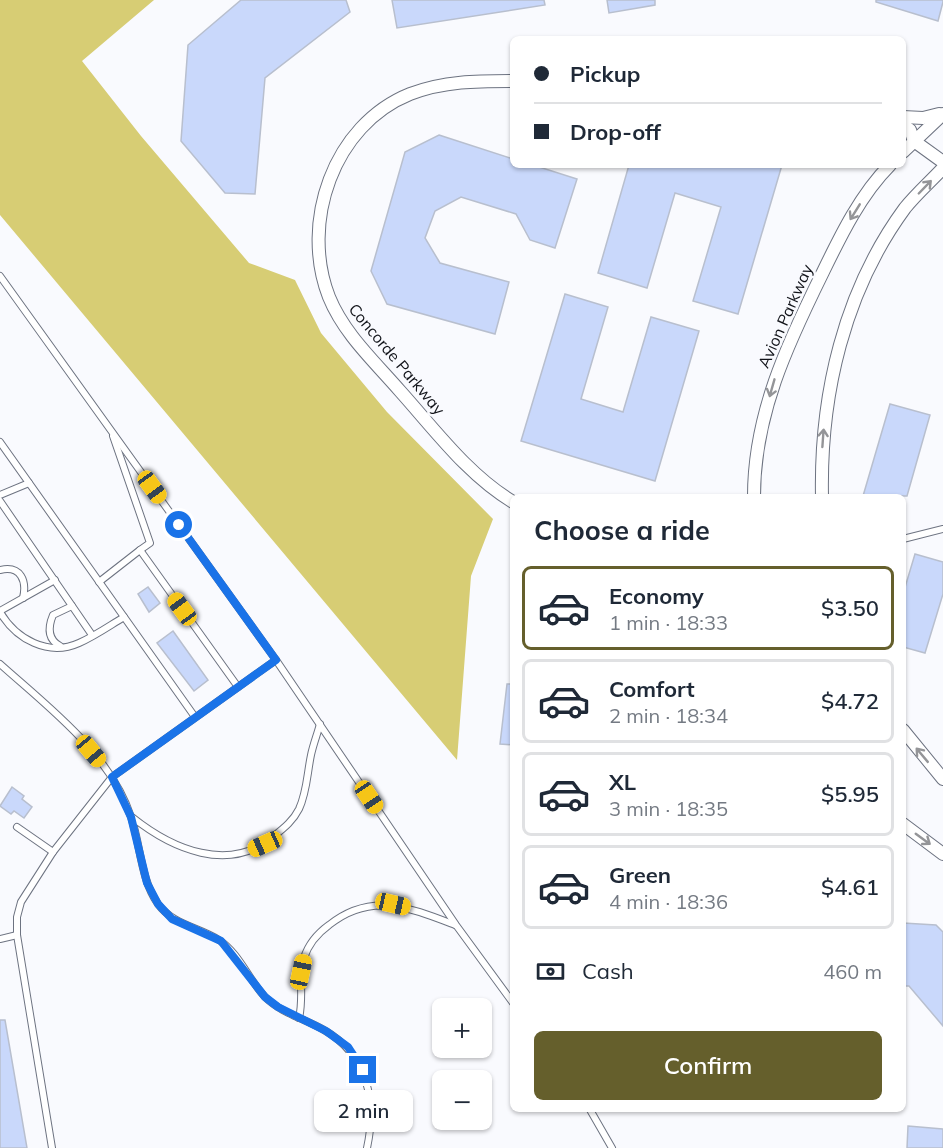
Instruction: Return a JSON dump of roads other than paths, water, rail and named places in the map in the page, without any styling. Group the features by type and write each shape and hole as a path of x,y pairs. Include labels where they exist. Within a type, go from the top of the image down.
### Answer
{"street":[{"name":"Concorde Parkway","path":"510,81 462,81 430,87 408,95 375,117 348,145 336,165 323,199 318,237 320,267 328,295 354,338 479,478 510,500"},
{"path":"906,117 923,118 943,113"},
{"path":"908,141 943,113"},
{"path":"906,127 910,130 908,141"},
{"path":"908,141 943,162"},
{"name":"Avion Parkway","path":"752,493 766,407 789,342 840,237 885,168"},
{"path":"822,494 821,463 828,398 844,334 866,273 876,252 906,207 943,168"},
{"path":"906,734 943,779"},
{"path":"906,826 943,854"}],"lane":[{"path":"0,276 276,660 456,925 510,999"},
{"path":"99,582 150,543 110,429"},
{"path":"0,442 195,717"},
{"path":"0,495 29,483"},
{"path":"0,501 92,635"},
{"path":"906,538 943,529"},
{"path":"141,550 238,687"},
{"path":"0,570 9,568 17,570 26,586 23,598"},
{"path":"55,580 0,612 8,626 20,637 33,644 64,647 78,644 124,617"},
{"path":"64,647 54,642 49,624 53,615 72,606"},
{"path":"52,1148 17,935 16,917 21,902 53,852 112,777 276,660"},
{"path":"0,664 58,716 112,777 131,817 147,883 158,904 172,919 221,941 265,997 278,1007 326,1031 348,1047 363,1070 370,1090 372,1113 367,1148"},
{"path":"131,817 155,836 198,853 233,855 265,844 289,823 298,810 306,790 311,756 320,724"},
{"path":"18,826 53,852"},
{"path":"299,1018 302,1004 301,972 305,956 312,942 338,918 355,909 393,904 414,909 456,925"},
{"path":"0,939 17,935"},
{"path":"592,1112 612,1148"}]}
